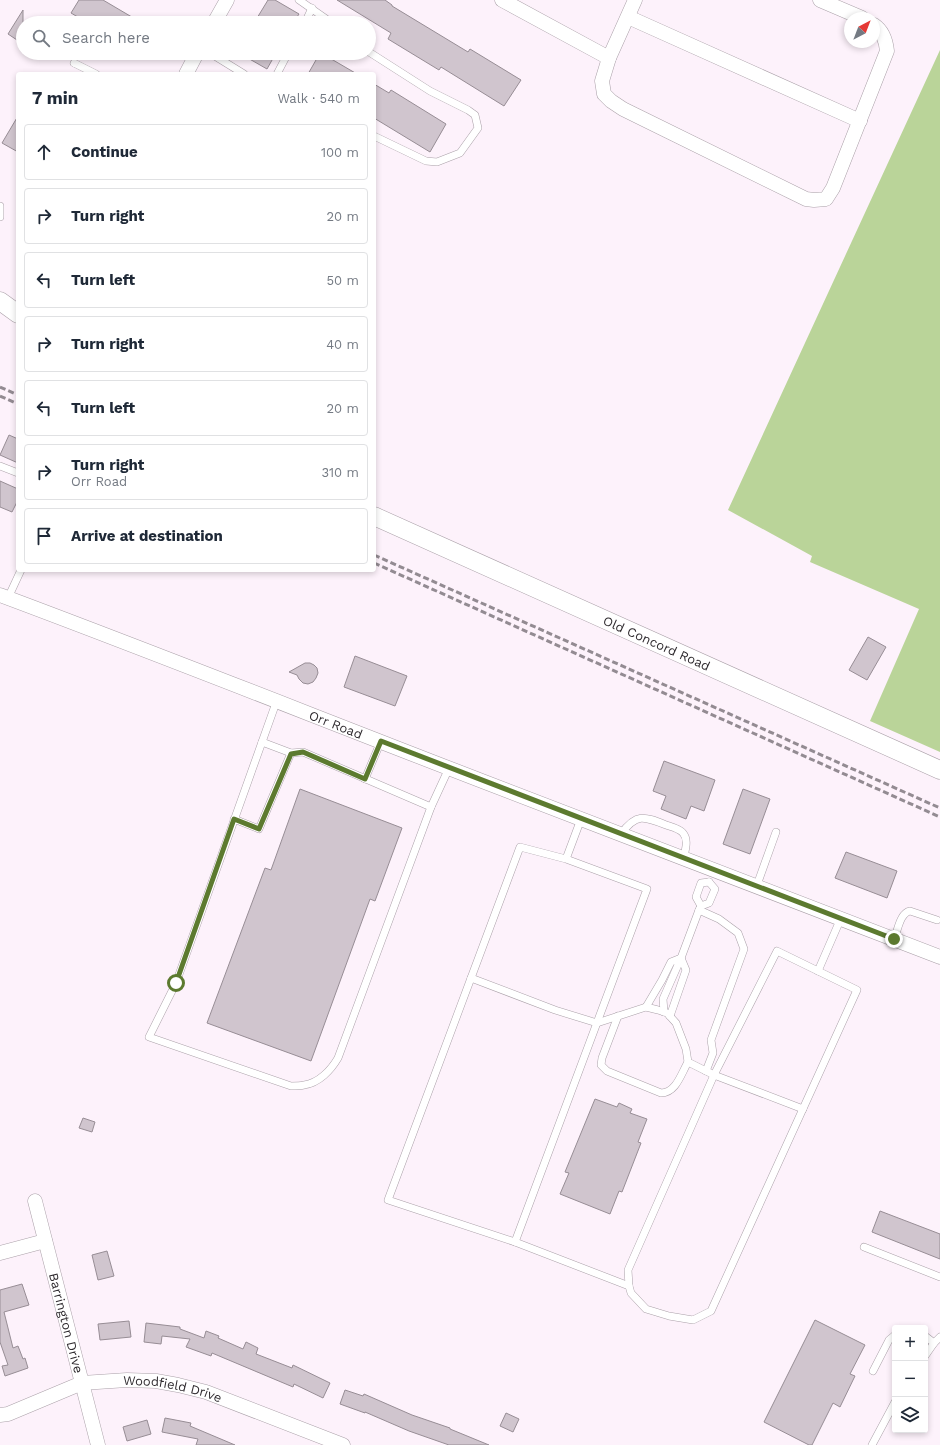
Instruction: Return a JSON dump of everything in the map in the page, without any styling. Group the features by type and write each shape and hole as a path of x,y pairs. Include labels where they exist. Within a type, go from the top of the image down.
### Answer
{"street":[{"path":"502,0 609,58"},
{"path":"635,0 609,58 602,81 604,94 612,102 623,109 806,199 814,200 826,198 830,194 860,121 887,51 886,41 880,30"},
{"path":"820,0 839,3 853,12"},
{"path":"217,16 223,1"},
{"path":"628,17 860,121"},
{"path":"187,72 193,60"},
{"path":"0,300 16,312"},
{"name":"Old Concord Road","path":"376,517 940,770"},
{"name":"Orr Road","path":"4,596 277,700 449,768 684,857 940,957"},
{"name":"Barrington Drive","path":"35,1201 98,1445"},
{"path":"0,1253 45,1241"},
{"name":"Woodfield Drive","path":"0,1415 8,1414 82,1384 127,1380 156,1381 206,1392 343,1445"}],"lane":[{"path":"299,0 323,16"},
{"path":"308,16 312,8"},
{"path":"376,56 430,91 468,110 475,115 478,128 460,153 437,162 426,161 376,137"},
{"path":"221,60 241,72"},
{"path":"278,72 284,60"},
{"path":"74,63 92,72"},
{"path":"0,206 0,217"},
{"path":"0,466 16,472"},
{"path":"4,596 20,572"},
{"path":"277,700 176,983 149,1038 291,1086 304,1086 330,1070 338,1058 431,807 449,768"},
{"path":"365,779 381,741"},
{"path":"262,742 291,754 303,752 431,807"},
{"path":"234,819 259,829 291,754"},
{"path":"621,834 629,823 638,818 648,818 675,828 683,833 686,842 684,857"},
{"path":"566,859 581,819"},
{"path":"758,886 776,832"},
{"path":"515,1242 647,889 566,859 520,847 388,1200 515,1242 629,1286"},
{"path":"709,882 714,869"},
{"path":"664,1012 663,999 681,958 700,908 709,903 715,889 709,882"},
{"path":"706,1071 713,1054 711,1040 744,949 738,933 719,919 700,908 696,898 701,883 709,882"},
{"path":"894,939 903,915 907,912 910,911 937,920"},
{"path":"818,971 841,918"},
{"path":"777,951 818,971 857,990 711,1312 693,1320 669,1316 646,1309 631,1293 628,1270 714,1075 777,951"},
{"path":"646,1008 672,962 681,958"},
{"path":"670,1016 686,970 681,958"},
{"path":"471,978 555,1010 597,1023 618,1016 646,1008 664,1012 676,1023 686,1050 688,1062 674,1087 667,1093 661,1093 607,1071 601,1065 602,1058 618,1016"},
{"path":"688,1062 714,1075 803,1109"},
{"path":"864,1247 940,1277"},
{"path":"928,1352 940,1337"},
{"path":"873,1371 889,1340 892,1338"},
{"path":"928,1338 934,1343"},
{"path":"872,1445 892,1408"}],"green space":[{"path":"940,50 940,752 870,721 919,609 810,562 812,556 728,510"}],"building":[{"path":"79,0 103,0 130,16 76,16 71,13"},
{"path":"268,0 275,0 299,14 298,16 258,16"},
{"path":"337,0 385,0 392,6 468,52 470,49 521,80 504,106 441,67 439,70 388,39 391,33 376,24 376,16 363,16"},
{"path":"23,10 23,16 19,16"},
{"path":"16,21 16,39 8,34"},
{"path":"251,60 272,60 267,69"},
{"path":"316,60 333,60 354,72 309,72"},
{"path":"376,85 389,93 391,90 446,124 430,152 376,119"},
{"path":"16,119 16,151 2,143"},
{"path":"9,435 16,438 16,462 0,455"},
{"path":"0,481 16,488 16,504 12,512 0,507"},
{"path":"868,637 886,647 867,680 849,670"},
{"path":"355,656 407,676 395,706 344,687"},
{"path":"305,663 314,665 317,668 318,673 313,682 308,684 303,683 297,675 289,672"},
{"path":"664,761 715,780 704,811 691,806 686,819 661,809 666,796 653,791"},
{"path":"300,789 402,828 375,901 370,899 311,1061 207,1023 265,868 271,870"},
{"path":"743,789 770,799 750,854 723,844"},
{"path":"846,852 897,871 887,898 835,878"},
{"path":"595,1099 617,1107 619,1103 632,1109 630,1113 647,1119 638,1142 641,1143 622,1192 619,1191 610,1214 560,1194 569,1173 565,1172"},
{"path":"83,1118 95,1122 92,1132 79,1128"},
{"path":"880,1211 940,1234 940,1259 872,1232"},
{"path":"107,1251 114,1276 98,1280 92,1255"},
{"path":"22,1284 29,1305 4,1312 13,1348 18,1346 23,1359 25,1358 28,1368 5,1376 2,1366 8,1365 0,1342 0,1290"},
{"path":"815,1320 865,1345 850,1374 855,1376 840,1407 833,1403 812,1445 809,1445 764,1422"},
{"path":"129,1321 131,1337 100,1340 98,1324"},
{"path":"146,1323 180,1327 180,1329 204,1338 206,1331 243,1349 246,1342 258,1348 256,1354 292,1368 293,1365 330,1383 323,1398 294,1384 293,1387 212,1353 211,1356 186,1347 190,1339 162,1336 161,1344 144,1342"},
{"path":"345,1390 363,1396 364,1394 412,1415 450,1428 489,1445 449,1445 409,1431 365,1412 340,1404"},
{"path":"506,1413 519,1419 513,1432 500,1426"},
{"path":"165,1418 191,1423 190,1426 235,1445 196,1445 198,1439 162,1432"},
{"path":"147,1420 151,1434 127,1441 123,1427"}],"railway":[{"path":"0,387 16,394"},
{"path":"0,396 16,403"},
{"path":"376,556 940,808"},
{"path":"376,564 940,817"}],"route":[{"path":"176,983 234,819 259,829 291,754 303,752 365,779 381,741 894,939"}]}
